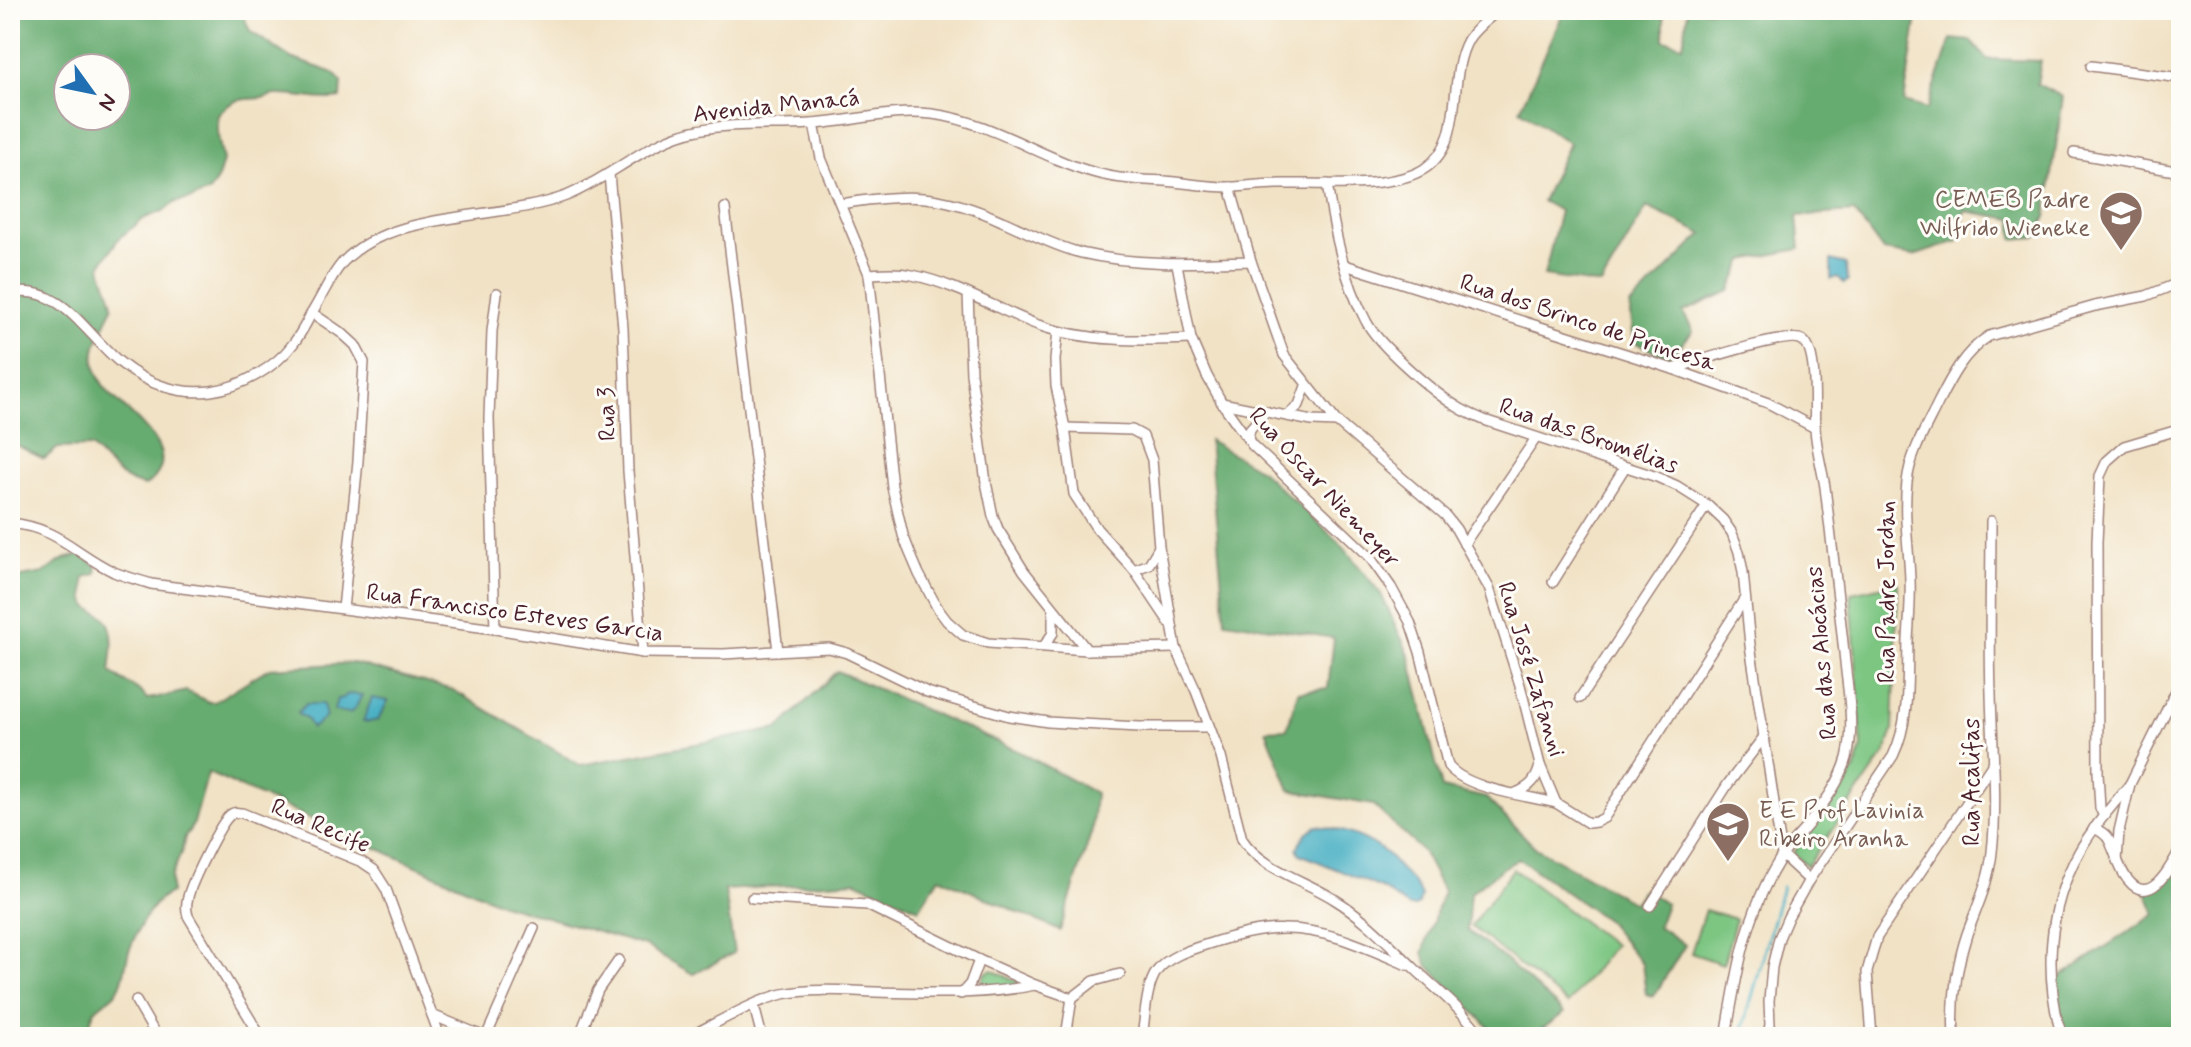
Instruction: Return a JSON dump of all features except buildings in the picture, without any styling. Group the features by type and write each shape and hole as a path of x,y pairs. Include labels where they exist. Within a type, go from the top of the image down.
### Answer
{"street":[{"name":"Avenida Manacá","path":"10,294 22,292 46,296 72,314 121,364 139,376 165,387 213,391 248,379 279,358 293,344 343,262 371,241 438,221 553,200 581,189 672,138 698,130 814,124 874,115 934,114 1006,135 1103,175 1230,187 1371,182 1406,177 1422,170 1439,155 1448,134 1465,47 1477,28 1499,10"},
{"path":"2091,66 2181,78"},
{"path":"814,124 821,158 869,274 892,487 903,535 919,574 947,621 963,635 988,643 1087,650 1176,648"},
{"path":"2074,153 2181,172"},
{"name":"Rua 3","path":"609,174 622,313 628,471 643,653"},
{"name":"Rua das Bromélias","path":"1327,184 1345,265 1360,308 1373,333 1425,382 1470,414 1677,486 1707,505 1732,533 1741,562 1763,738 1782,855"},
{"name":"Rua José Zafanni","path":"1230,187 1251,261 1284,355 1337,422 1445,515 1489,588 1520,685 1540,765 1556,803"},
{"path":"841,204 899,196 945,201 978,211 1041,239 1094,256 1177,264 1251,261"},
{"path":"725,208 778,651"},
{"name":"Rua Oscar Niemeyer","path":"1177,264 1191,339 1222,403 1265,458 1369,556 1410,622 1448,766 1457,775 1475,784 1556,803"},
{"name":"Rua dos Brinco de Princesa","path":"1345,265 1673,369 1768,403 1815,428"},
{"path":"869,274 911,275 952,287 1058,331 1141,341 1191,339"},
{"name":"Rua Padre Jordan","path":"1769,1037 1769,1001 1776,951 1788,917 1809,880 1893,756 1900,740 1909,638 1906,501 1909,471 1922,437 1959,365 1978,343 1989,336 2095,306 2146,296 2181,282"},
{"path":"495,629 489,405 497,293"},
{"path":"968,294 971,374 990,504 998,529 1024,571 1087,650"},
{"path":"312,313 355,345 364,362 358,461 343,609"},
{"path":"1058,331 1056,386 1074,494 1097,529 1134,570 1171,625"},
{"path":"1673,369 1756,345 1798,338 1805,343 1812,364 1815,428"},
{"path":"1287,416 1299,405 1306,386"},
{"path":"1222,403 1312,421 1337,422"},
{"path":"1248,439 1250,429 1266,411"},
{"path":"1065,428 1132,430 1143,436 1152,460 1159,547 1176,648 1221,757 1242,839 1248,848 1266,862 1334,899 1385,939 1455,1005 1482,1037"},
{"name":"Rua das Alocácias","path":"1726,1037 1737,972 1755,910 1782,855 1807,826 1837,782 1850,744 1850,709 1839,607 1815,428"},
{"path":"2104,816 2100,808 2098,772 2097,542 2100,476 2107,461 2124,446 2181,429"},
{"path":"1464,544 1536,438"},
{"path":"1553,582 1625,467"},
{"path":"1580,698 1707,505"},
{"name":"Rua Acalifas","path":"1954,1037 1957,974 1967,936 1987,883 1992,857 1991,521"},
{"name":"Rua Francisco Esteves Garcia","path":"10,523 52,533 114,571 151,584 495,629 643,653 837,650 927,692 1029,719 1140,727 1209,727"},
{"path":"1134,570 1149,564 1159,547"},
{"path":"1556,803 1588,823 1596,822 1607,814 1745,598"},
{"path":"1044,646 1054,628 1053,607"},
{"path":"2062,1037 2051,983 2051,942 2068,875 2094,828 2130,784 2181,681"},
{"path":"1650,906 1728,784 1763,738"},
{"path":"1872,1037 1867,972 1877,937 1994,762"},
{"path":"1516,793 1531,785 1540,765"},
{"path":"2117,861 2119,831 2130,784"},
{"name":"Rua Recife","path":"261,1037 186,910 188,894 203,862 224,822 237,812 348,856 374,870 386,889 440,1037"},
{"path":"2094,828 2108,838 2128,881 2145,889 2160,882 2168,873 2181,848"},
{"path":"1782,855 1809,880"},
{"path":"752,898 867,905 979,960 1072,998"},
{"path":"432,1015 486,1037 534,928"},
{"path":"1142,1037 1151,983 1157,970 1176,956 1245,934 1284,929 1307,931 1338,938 1414,968"},
{"path":"579,1037 598,990 619,960"},
{"path":"961,994 970,984 979,960"},
{"path":"1066,1037 1072,998 1094,981 1120,974"},
{"path":"688,1037 782,994 810,991 961,994 1035,985"},
{"path":"136,1001 157,1037"},
{"path":"754,1006 762,1037"}],"green space":[{"path":"10,10 246,10 244,17 250,31 291,58 332,72 342,82 341,98 274,95 239,100 229,105 218,115 217,131 223,161 218,178 209,192 176,202 145,218 119,238 101,265 113,306 96,346 96,371 105,388 152,436 162,461 157,474 145,486 136,483 121,476 91,447 58,448 44,459 10,442"},
{"path":"1568,10 1664,10 1664,40 1683,45 1688,10 1918,10 1904,102 1927,109 1951,39 1971,41 1987,59 2041,61 2037,84 2063,97 2046,217 2036,237 2013,239 2013,219 1965,211 1958,241 1914,256 1883,251 1854,212 1797,216 1800,249 1744,260 1730,291 1683,312 1693,331 1670,358 1634,342 1630,306 1703,234 1647,207 1601,285 1544,276 1560,211 1542,201 1569,143 1520,110 1562,16"},
{"path":"1209,440 1260,470 1341,544 1381,594 1410,657 1442,788 1486,798 1536,848 1634,903 1644,889 1666,904 1658,926 1685,945 1654,996 1646,994 1642,964 1607,921 1519,859 1470,893 1467,930 1564,1013 1541,1030 1545,1037 1496,1037 1428,966 1423,953 1443,891 1422,851 1373,805 1290,790 1266,730 1287,729 1298,692 1328,688 1334,638 1225,621"},
{"path":"83,554 97,567 96,574 84,579 86,603 105,617 112,632 110,671 147,699 186,691 214,702 269,668 354,663 453,690 580,765 778,729 837,671 1020,752 1095,793 1092,830 1060,931 939,877 919,909 856,881 725,890 734,953 693,974 645,946 502,904 208,773 194,823 185,837 171,877 171,893 152,907 142,923 129,951 119,988 94,1012 86,1037 10,1037 10,579 43,573 64,559"},
{"path":"1898,583 1893,731 1884,755 1807,866 1793,853 1855,770 1862,747 1851,593"},
{"path":"2181,848 2181,1037 2063,1037 2051,983 2155,914 2145,889 2168,873"},
{"path":"1513,869 1614,945 1568,1004 1471,926"},
{"path":"1705,910 1736,919 1723,964 1691,953"},
{"path":"991,970 1017,981 1019,985 987,986 982,980 985,973"}],"water":[{"path":"1831,260 1846,264 1848,281 1844,283 1838,277 1831,279"},
{"path":"348,694 362,695 356,707 350,713 334,711 337,699"},
{"path":"372,698 388,701 378,720 363,721"},
{"path":"306,704 323,704 326,717 312,728 298,712"},
{"path":"1316,826 1353,835 1386,853 1417,887 1421,896 1419,904 1409,907 1381,888 1300,854 1297,848 1306,833"}],"waterway":[{"path":"1741,1037 1782,887"}],"place":[{"name":"CEMEB Padre Wilfrido Wieneke","path":"2121,252"},
{"name":"E E Prof Lavinia Ribeiro Aranha","path":"1728,863"}]}
